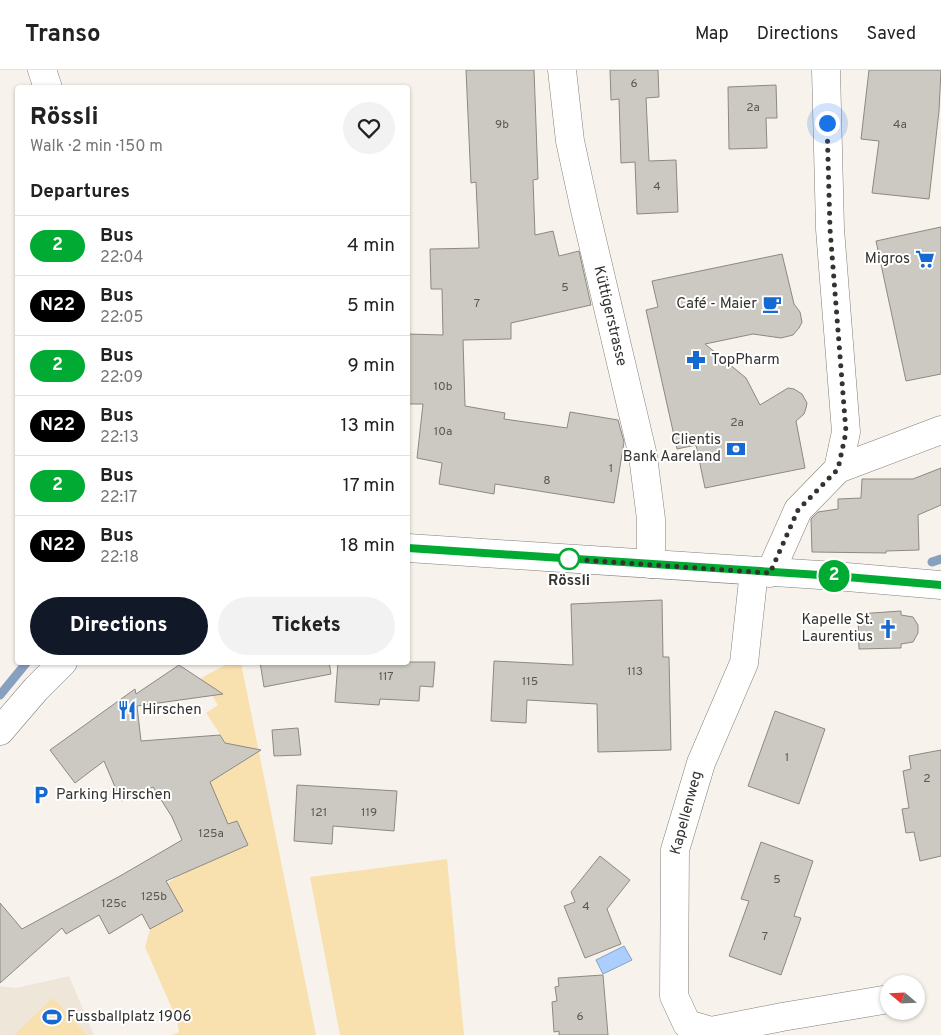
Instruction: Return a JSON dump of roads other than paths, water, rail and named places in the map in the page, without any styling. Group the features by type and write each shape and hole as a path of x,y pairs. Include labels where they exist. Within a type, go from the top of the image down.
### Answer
{"street":[{"path":"42,70 47,85"},
{"name":"Küttigerstrasse","path":"562,70 574,158 643,456 651,519 651,564"},
{"path":"826,70 830,229 846,432 838,469"},
{"path":"838,469 941,430"},
{"name":"Kapellenweg","path":"838,469 798,510 762,572 744,663 701,763 675,850 674,996 679,1030 783,1026 880,1001"},
{"path":"410,548 835,576 941,585"},
{"path":"0,731 60,665"}],"water":[{"path":"624,946 632,960 603,974 596,960"}],"waterway":[{"path":"932,562 941,559"},
{"path":"0,695 25,665"}],"place":[{"name":"Migros","path":"925,259"},
{"name":"Café - Maier","path":"772,304"},
{"name":"TopPharm","path":"696,360"},
{"name":"Clientis Bank Aareland","path":"736,449"},
{"name":"Rössli","path":"569,559"},
{"name":"Kapelle St. Laurentius","path":"888,629"},
{"name":"Hirschen","path":"127,710"},
{"name":"Parking Hirschen","path":"41,795"},
{"name":"Fussballplatz 1906","path":"52,1017"}]}
